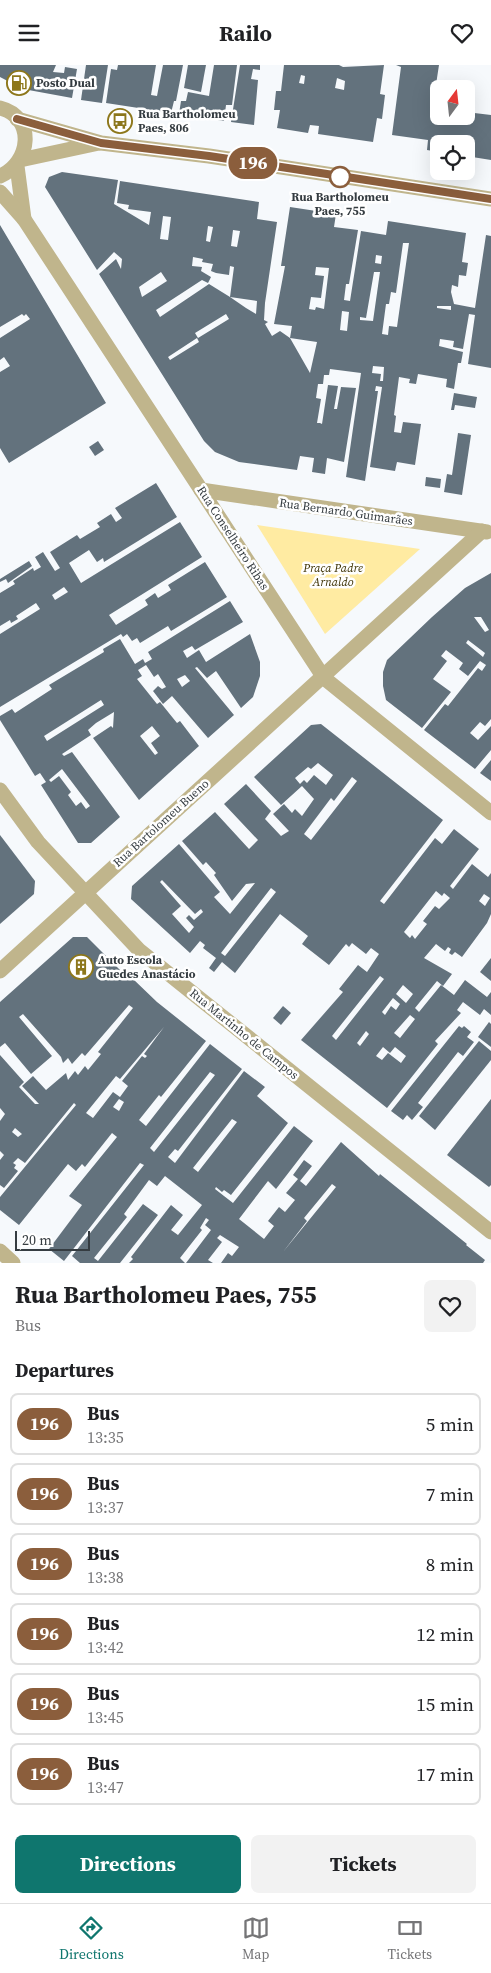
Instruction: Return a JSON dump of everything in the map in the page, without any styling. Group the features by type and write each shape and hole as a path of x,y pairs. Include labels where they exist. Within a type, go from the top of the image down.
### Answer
{"street":[{"path":"1,108 17,119 101,143 209,156 491,199"},
{"name":"Rua Conselheiro Ribas","path":"17,119 25,137 26,147 19,163 24,219"},
{"path":"0,176 19,163 101,143"},
{"name":"Rua Conselheiro Ribas","path":"0,192 24,219 324,677 491,813"},
{"name":"Rua Bernardo Guimarães","path":"201,490 486,532"},
{"path":"324,677 486,532"},
{"name":"Rua Bartolomeu Bueno","path":"0,971 324,677"},
{"name":"Rua Martinho de Campos","path":"0,789 38,843 139,949 491,1232"},
{"path":"0,1251 13,1263"}],"green space":[{"name":"Praça Padre Arnaldo","path":"257,525 420,549 325,634"}],"building":[{"path":"0,65 56,65 53,72 64,73 65,67 77,69 72,98 23,89 0,77"},
{"path":"86,65 108,65 102,103 81,100"},
{"path":"118,65 156,65 151,95 157,96 163,65 183,65 176,101 174,101 171,113 106,103 111,69 117,70"},
{"path":"188,65 206,65 201,92 184,88"},
{"path":"214,65 237,65 232,105 226,105 224,121 179,114 181,101 186,101 188,92 209,96"},
{"path":"240,65 260,65 260,70 253,69 251,79 258,80 254,125 231,122"},
{"path":"284,65 339,65 343,67 384,65 380,94 385,95 382,119 377,118 373,142 318,134 319,126 310,125 308,133 277,128 280,110 274,110 276,91 281,91","holes":["301,75 305,76 304,84 299,83","337,78 345,81 344,90 335,88"]},
{"path":"396,65 439,65 437,80 430,80 430,125 475,125 475,113 491,115 491,160 475,157 475,135 430,135 430,150 427,150 428,140 392,135 401,67"},
{"path":"62,172 118,180 114,204 149,225 151,212 128,209 129,205 117,203 120,181 259,202 257,219 277,222 264,320 268,322 265,324 272,336 280,331 290,338 292,326 274,324 285,266 281,266 290,207 336,214 334,227 358,230 349,284 346,284 344,300 350,301 361,231 386,235 388,221 466,233 462,262 468,263 466,276 459,275 458,287 452,285 451,292 454,304 475,308 486,235 491,236 491,368 468,364 475,315 469,314 463,349 453,347 454,341 440,339 439,346 463,352 461,363 458,363 454,389 446,387 447,379 418,374 416,384 409,383 410,379 399,377 394,415 396,416 394,432 401,433 403,422 421,424 415,465 397,462 395,471 370,467 382,387 376,386 375,391 378,391 365,481 346,477 361,373 330,369 329,375 324,375 323,384 318,384 316,398 321,399 317,423 322,424 328,385 338,386 334,409 337,409 341,387 356,388 344,462 327,458 325,474 312,472 314,458 300,456 297,470 239,462 215,452 204,441 99,274 116,259 121,269 122,259 114,252 97,270 45,187 49,177","holes":["163,216 171,217 168,240 160,239","208,226 213,227 210,242 206,241","233,230 240,231 237,247 231,246","403,243 409,243 397,327 389,326 388,335 382,334 386,304 389,304 391,292 396,293","376,255 382,256 381,264 375,263","193,257 203,259 202,262 213,264 211,271 216,273 229,275 230,266 234,267 230,297 209,284 160,317 156,310 202,280 208,283 211,277 201,271 202,267 192,266","316,267 329,268 324,309 316,307 315,310 309,309 311,297 321,298 324,276 315,275","161,272 167,281 142,297 139,287","374,272 380,272 373,321 360,320 360,317 366,318","230,297 257,301 256,314","437,306 451,306 451,310 437,308","342,311 349,312 347,331 340,330","226,314 229,319 198,338 195,333","197,338 199,342 170,360 168,357","290,338 317,342 310,373","373,366 384,367 383,381 380,381 381,374 372,373"]},
{"path":"0,225 106,403 9,463 0,448 0,372 10,366 4,357 0,360 0,338 30,319 26,314 24,316 22,314 0,327"},
{"path":"454,393 477,397 475,408 455,405 454,410 451,410"},
{"path":"458,433 471,435 462,495 444,492 447,474 452,475"},
{"path":"98,441 104,450 95,456 89,447"},
{"path":"426,477 441,479 440,488 425,486"},
{"path":"156,483 177,517 104,562 103,558 97,562 89,550 69,563 81,583 180,522 202,557 109,615 116,625 148,605 145,600 155,593 158,598 171,590 168,585 205,562 227,597 171,631 168,626 140,643 137,638 132,641 127,634 123,637 121,634 0,707 0,634 40,609 36,603 16,616 18,619 11,623 10,620 0,626 0,593 15,584 13,581 33,568 34,571 41,567 35,557 43,552 55,571 60,568 50,552 77,535 80,539 100,527 97,523 111,514 116,522 122,518 115,508","holes":["64,587 68,592 55,600 52,595"]},
{"path":"29,561 32,566 8,583 6,579 0,582 0,579"},
{"path":"491,573 491,719 485,726 480,722 470,733 478,740 491,726 491,750 475,769 424,730 445,704 448,706 478,668 482,671 486,665 480,661 468,676 459,669 463,663 446,650 441,656 447,661 433,679 451,692 422,728 386,700 383,686 383,672 387,660 465,588","holes":["474,617 481,617 489,630 485,632","468,640 485,653 483,657 466,643"]},
{"path":"230,601 243,622 195,650 192,646 183,651 187,658 199,650 206,662 250,634 260,662 260,676 253,697 241,708 216,671 207,678 197,667 195,668 234,715 208,738 172,696 163,704 153,691 158,686 162,689 166,687 158,674 154,677 146,665 138,670 142,676 137,679 157,704 160,702 177,723 180,721 199,746 139,800 93,738 111,726 113,728 114,712 96,723 88,730 91,735 62,754 64,756 72,752 120,817 91,843 78,843 41,785 46,782 40,773 35,776 0,720 0,716 12,709 15,713 52,689 49,685 104,652 103,649 120,639 135,664 143,659 145,663 152,659 148,652","holes":["185,675 190,681 182,687 177,679","101,700 104,705 47,741 44,736","152,726 160,736 151,743 158,753 155,755 140,736","62,769 90,806 86,809 81,802 76,806 68,795 71,792 59,776 51,782 49,780"]},
{"path":"321,724 443,820 380,901 384,904 435,838 442,844 454,829 479,849 450,886 453,889 472,864 488,877 491,873 491,914 487,923 462,957 455,952 452,955 449,953 451,949 448,947 445,951 436,944 424,958 452,974 443,986 437,981 415,1008 419,1012 441,985 454,995 465,980 487,997 491,992 491,1015 484,1009 480,1015 463,1002 457,1010 461,1013 435,1041 438,1044 387,1108 301,1040 343,992 339,989 358,965 367,972 379,954 371,948 366,954 352,943 349,947 346,944 329,965 302,944 308,936 280,914 235,973 222,962 214,972 209,968 216,958 203,948 205,945 200,941 190,953 131,899 132,886 179,844 220,892 214,897 230,914 255,883 246,884 232,901 214,875 216,873 206,862 203,865 182,841 215,812 249,849 258,840 224,804 246,784 271,811 265,819 281,836 289,831 273,814 284,804 292,813 295,809 302,816 314,799 302,786 281,805 254,777 311,725","holes":["318,763 333,775 326,785 314,775 307,783 304,780 300,784 295,778 308,767 311,769","352,777 357,781 311,840 304,834 331,798 334,801","162,880 195,914 201,909 203,912 194,920 189,915 186,918 194,927 189,933 172,914 181,906 160,882","271,888 276,892 225,956 221,953","436,891 442,896 444,893 450,898 439,909 435,906 423,921 427,924 415,939 412,935 410,938 404,932","484,894 490,898 485,906 479,901","380,976 384,979 336,1040 332,1036","403,985 413,994 406,1003 396,994","393,998 400,1004 396,1010 391,1006 385,1015 382,1012","410,1015 415,1019 400,1038 394,1033","366,1031 369,1034 360,1046 357,1043","383,1047 390,1053 395,1047 406,1056 401,1063 388,1053 382,1060 376,1056"]},
{"path":"491,760 491,781 480,773"},
{"path":"0,835 35,881 34,894 0,924"},
{"path":"73,937 87,937 130,980 132,978 157,1002 206,1041 161,1097 159,1095 139,1120 146,1126 210,1044 242,1069 178,1151 175,1149 168,1157 175,1163 244,1071 265,1087 257,1096 288,1123 231,1195 224,1190 222,1192 216,1187 215,1189 233,1203 294,1126 313,1141 276,1189 268,1181 239,1219 264,1239 274,1226 268,1221 279,1207 285,1212 295,1200 286,1193 298,1179 293,1175 304,1160 312,1166 300,1181 306,1186 341,1142 379,1176 380,1174 485,1260 483,1263 221,1263 228,1253 232,1256 239,1247 220,1235 217,1238 222,1242 208,1260 213,1263 186,1263 211,1230 205,1225 209,1220 206,1218 200,1228 202,1230 180,1258 185,1263 129,1263 133,1259 131,1257 171,1205 183,1215 171,1230 178,1235 202,1205 165,1176 157,1186 149,1180 124,1214 127,1217 94,1258 98,1261 143,1204 158,1215 120,1263 80,1263 72,1256 144,1165 140,1163 64,1261 49,1249 82,1205 69,1196 117,1137 112,1133 85,1167 82,1164 76,1171 68,1164 19,1225 0,1210 0,1197 76,1105 74,1103 25,1163 18,1158 13,1163 16,1165 14,1168 18,1171 4,1188 0,1185 0,1160 4,1155 0,1151 0,1121 5,1114 0,1108 0,1055 24,1082 19,1087 35,1104 39,1104 22,1086 33,1076 46,1090 66,1073 68,1080 75,1071 78,1075 85,1066 88,1070 101,1054 98,1052 133,1008 129,1005 85,1056 82,1053 72,1064 68,1058 63,1063 61,1057 23,1014 19,1017 52,1056 31,1074 5,1043 0,1047 0,1002","holes":["164,1027 144,1054 147,1056 145,1058 142,1056 122,1081 128,1086 120,1097 113,1092 93,1118 86,1113 116,1076 120,1079","210,1072 215,1075 154,1152 150,1148","119,1099 124,1102 119,1111 113,1107","232,1119 237,1122 198,1172 193,1168","15,1128 22,1134 18,1137 12,1132","332,1184 336,1187 283,1252 307,1221 304,1218"]},
{"path":"491,958 491,981 480,972"},
{"path":"283,1006 291,1013 281,1025 273,1018"},
{"path":"489,1022 491,1024 491,1047 478,1037"},
{"path":"459,1026 462,1028 464,1026 471,1032 467,1037 474,1042 463,1056 458,1052 418,1103 423,1107 412,1120 407,1115 403,1120 391,1111"},
{"path":"479,1041 491,1051 491,1060 435,1130 419,1116"},
{"path":"491,1099 491,1185 489,1187 447,1155"}],"bus line":[{"name":"196","path":"17,119 101,143 122,144 209,156 491,199"}],"place":[{"name":"Posto Dual","path":"19,83"},
{"name":"Rua Bartholomeu Paes, 806","path":"120,121"},
{"name":"Rua Bartholomeu Paes, 755","path":"340,177"},
{"name":"Auto Escola Guedes Anastácio","path":"81,967"}]}
